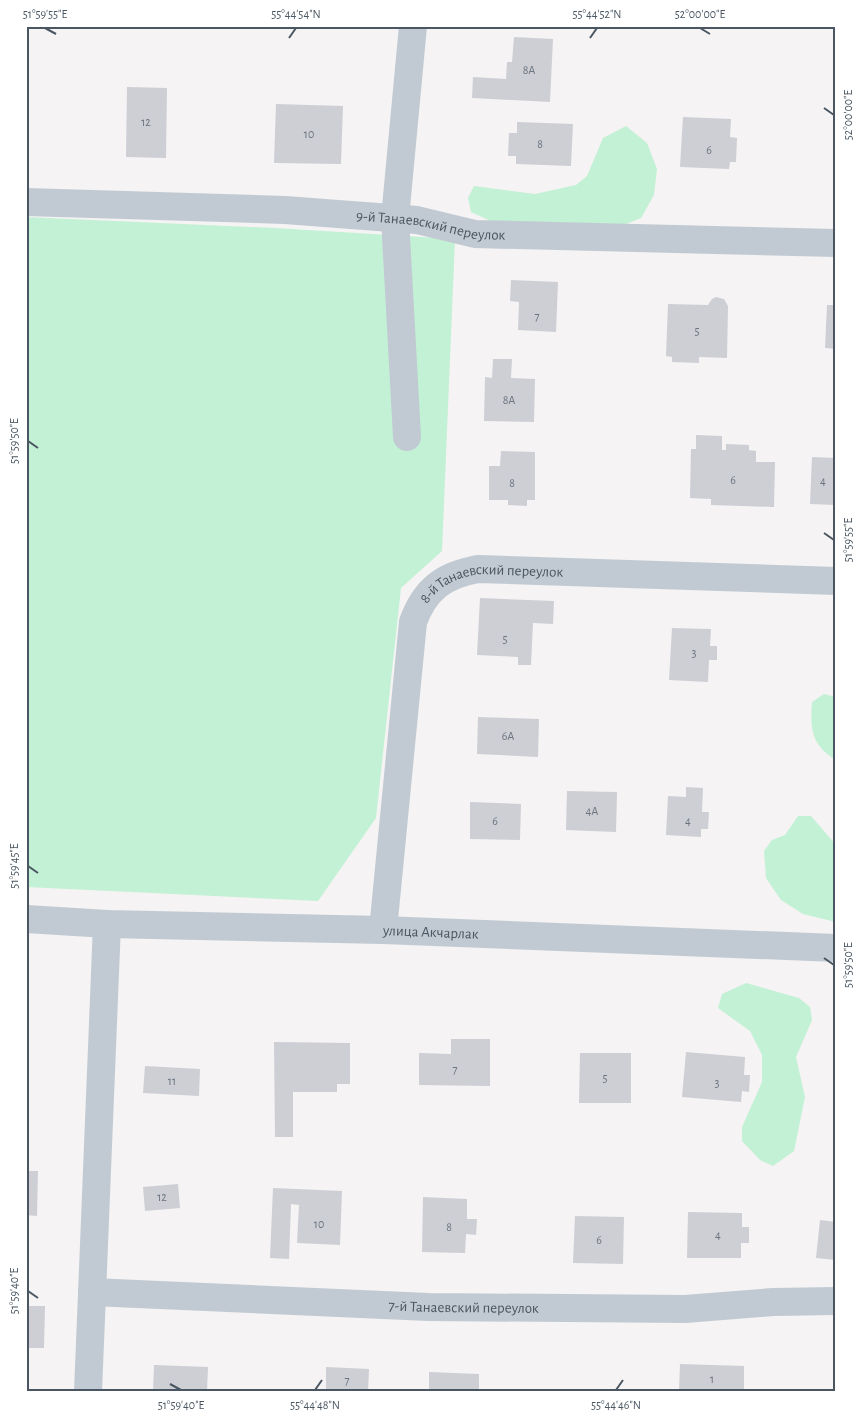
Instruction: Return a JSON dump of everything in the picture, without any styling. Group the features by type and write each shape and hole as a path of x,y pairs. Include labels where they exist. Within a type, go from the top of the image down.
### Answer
{"street":[{"path":"407,437 395,218 413,26"},
{"name":"9-й Танаевский переулок","path":"26,202 285,210 417,220 475,234 836,243"},
{"name":"8-й Танаевский переулок","path":"383,930 413,622 418,608 428,594 442,581 460,573 478,570 836,581"},
{"name":"улица Акчарлак","path":"26,919 107,924 383,930 836,948"},
{"path":"88,1392 107,924"},
{"name":"7-й Танаевский переулок","path":"92,1292 428,1307 685,1309 773,1302 836,1301"}],"green space":[{"path":"626,126 647,143 657,169 654,195 641,218 616,228 495,223 471,212 468,198 474,186 535,194 576,185 587,176 603,138"},
{"path":"26,217 275,228 455,239 442,551 401,588 376,818 318,901 26,887"},
{"path":"824,694 836,697 836,760 821,748 812,728 812,702"},
{"path":"798,816 811,816 836,845 836,922 803,914 781,900 766,878 764,851 772,840 785,835"},
{"path":"746,983 799,998 810,1007 812,1020 796,1057 805,1097 794,1151 773,1166 760,1160 742,1141 742,1127 762,1082 762,1055 750,1031 718,1008 722,994"}],"building":[{"path":"514,37 553,39 550,102 472,98 473,77 506,79 507,62 512,62"},
{"path":"127,87 167,88 166,158 126,157"},
{"path":"276,104 343,106 341,164 274,163"},
{"path":"683,117 731,119 730,137 737,138 736,162 730,162 729,169 680,167"},
{"path":"517,122 573,124 571,166 516,164 516,156 508,156 509,133 517,133"},
{"path":"511,280 558,282 556,332 518,330 519,302 510,301"},
{"path":"716,297 724,299 728,306 727,358 699,357 699,363 672,362 672,357 666,356 668,304 708,305"},
{"path":"827,305 836,305 836,349 825,348"},
{"path":"493,359 512,359 511,378 535,379 534,422 484,421 485,377 492,378"},
{"path":"696,435 722,436 722,450 726,450 726,444 749,445 749,450 756,451 756,462 775,462 774,507 711,505 711,499 690,498 691,449 696,449"},
{"path":"501,451 535,452 535,500 527,500 527,506 508,505 508,500 489,500 489,466 500,466"},
{"path":"812,457 836,458 836,505 810,504"},
{"path":"480,598 554,601 553,624 533,623 531,665 518,665 518,657 477,655"},
{"path":"672,628 711,629 710,646 717,646 717,660 709,660 708,682 669,680"},
{"path":"478,717 539,719 538,757 477,754"},
{"path":"686,787 703,788 702,812 709,812 708,829 701,829 701,837 666,835 668,796 686,797"},
{"path":"567,791 617,792 616,832 566,830"},
{"path":"470,802 521,804 520,840 470,839"},
{"path":"451,1039 490,1039 490,1086 419,1085 419,1053 451,1054"},
{"path":"274,1042 350,1043 350,1084 337,1084 337,1092 293,1092 293,1137 275,1137"},
{"path":"686,1052 745,1057 744,1075 750,1075 749,1092 742,1091 741,1102 682,1097"},
{"path":"580,1053 631,1053 631,1103 579,1103"},
{"path":"145,1066 200,1069 199,1096 143,1093"},
{"path":"26,1171 38,1171 37,1216 26,1215"},
{"path":"178,1184 180,1208 145,1211 143,1187"},
{"path":"273,1188 342,1191 340,1245 297,1243 299,1205 291,1204 289,1259 270,1258"},
{"path":"423,1197 467,1199 467,1219 477,1219 476,1235 466,1234 465,1253 422,1252"},
{"path":"688,1212 742,1213 742,1227 749,1227 749,1243 741,1243 741,1258 687,1258"},
{"path":"575,1216 624,1217 623,1264 573,1263"},
{"path":"820,1220 836,1222 836,1260 816,1258"},
{"path":"26,1306 45,1306 44,1348 26,1348"},
{"path":"680,1364 744,1366 744,1392 679,1392"},
{"path":"154,1365 208,1367 207,1392 153,1392"},
{"path":"326,1367 369,1369 368,1392 326,1392"},
{"path":"429,1372 479,1374 479,1392 429,1392"}]}
